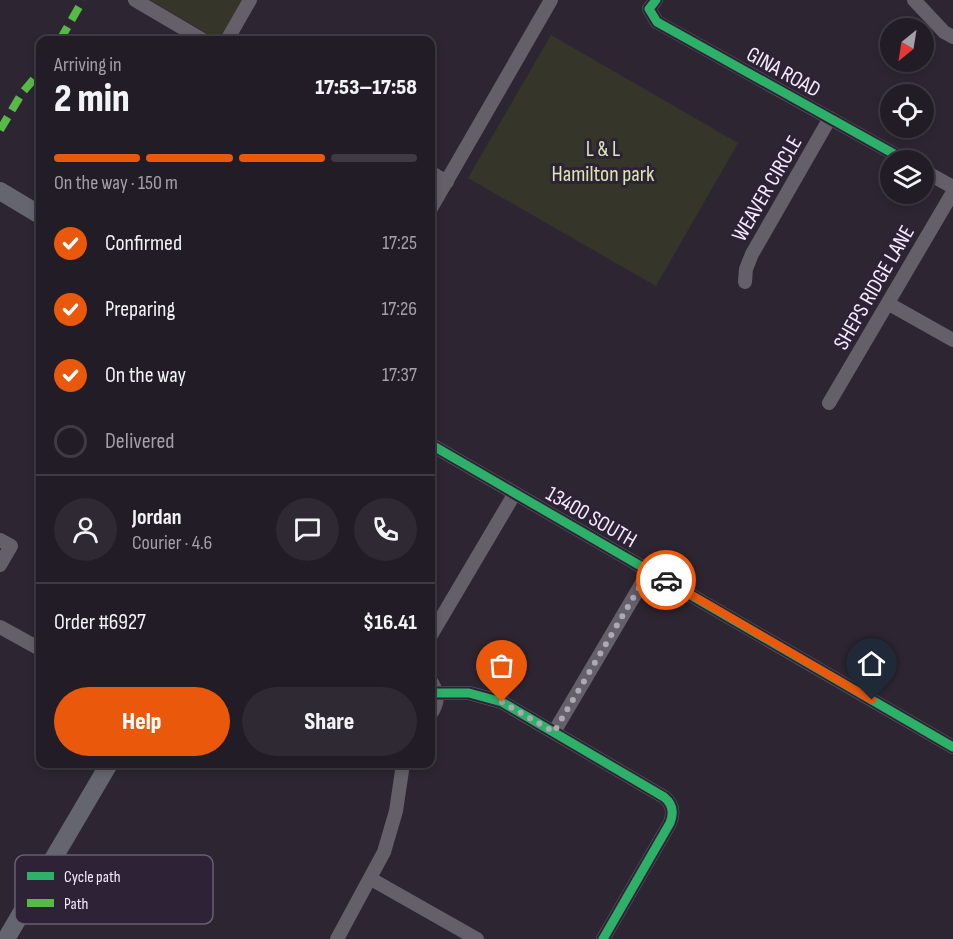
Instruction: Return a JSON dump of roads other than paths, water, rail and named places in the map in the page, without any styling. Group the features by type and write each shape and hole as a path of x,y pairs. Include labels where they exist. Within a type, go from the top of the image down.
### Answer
{"main road":[{"path":"0,191 36,213"},
{"path":"55,855 107,768"},
{"path":"6,939 15,924"}],"street":[{"path":"135,0 196,36"},
{"path":"229,36 250,0"},
{"path":"435,202 551,0"},
{"path":"914,0 944,32 953,37"},
{"name":"GINA ROAD","path":"652,4 657,22 887,150"},
{"name":"WEAVER CIRCLE","path":"745,282 746,269 752,254 830,118"},
{"path":"435,175 447,182"},
{"path":"934,178 953,190"},
{"name":"SHEPS RIDGE LANE","path":"830,403 953,190"},
{"path":"889,304 953,340"},
{"name":"13400 SOUTH","path":"435,447 953,747"},
{"path":"435,629 515,493"},
{"path":"0,540 11,546 0,565"},
{"path":"554,732 649,571"},
{"path":"0,627 36,648"},
{"path":"435,689 437,693 435,707"},
{"path":"437,693 459,692 491,698 512,707 664,797 672,808 670,823 603,939"},
{"path":"337,939 384,852 392,826 402,768"},
{"path":"371,879 477,939"}],"park label":[{"name":"L & L Hamilton park","path":"603,160"}]}
